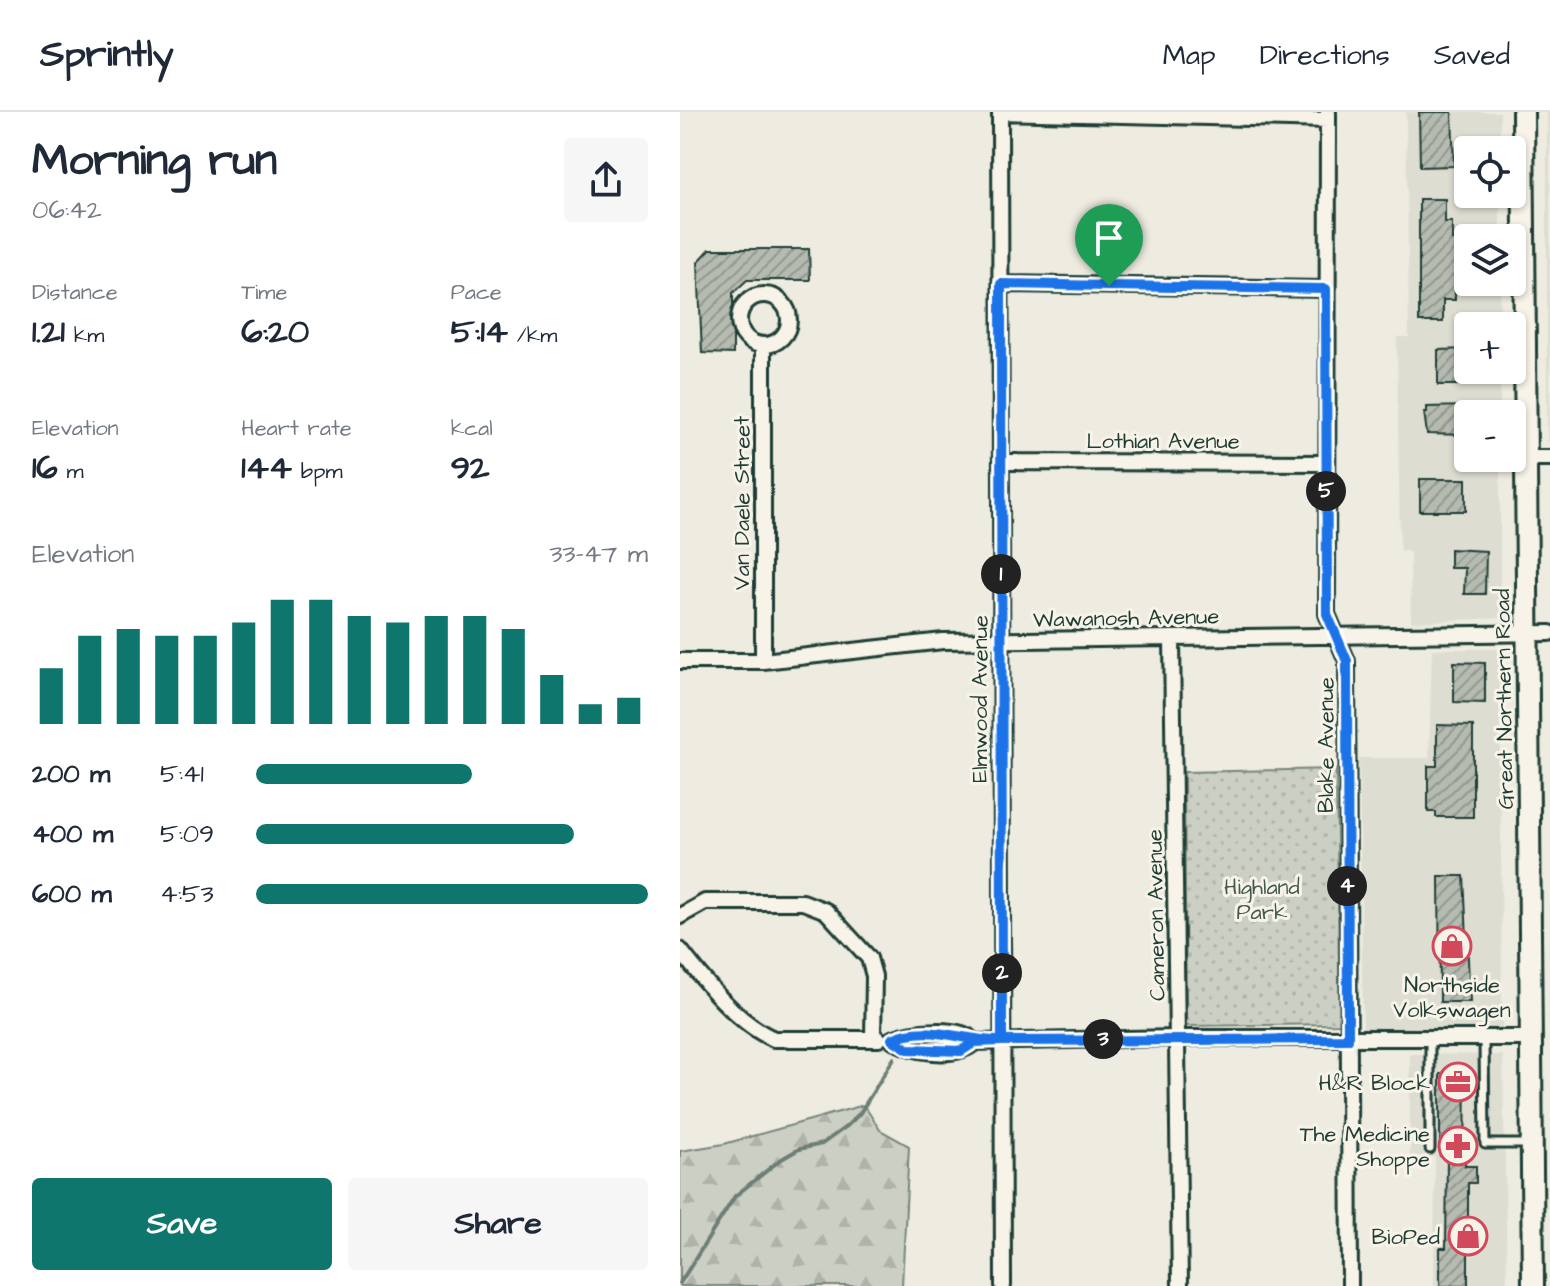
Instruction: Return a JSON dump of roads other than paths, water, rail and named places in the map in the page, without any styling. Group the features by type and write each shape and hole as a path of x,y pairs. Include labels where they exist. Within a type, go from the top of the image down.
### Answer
{"main road":[{"name":"Great Northern Road","path":"1523,112 1525,400"},
{"name":"Great Northern Road","path":"1525,472 1533,1286"}],"street":[{"path":"1000,112 1328,116"},
{"name":"Elmwood Avenue","path":"1000,112 1003,1286"},
{"name":"Blake Avenue","path":"1328,116 1327,614 1347,661 1350,1286"},
{"path":"1001,284 1326,289"},
{"name":"Van Daele Street","path":"763,345 763,661"},
{"path":"1526,458 1550,458"},
{"name":"Lothian Avenue","path":"1001,462 1326,463"},
{"name":"Wawanosh Avenue","path":"680,661 763,661 943,641 1550,633"},
{"name":"Cameron Avenue","path":"1172,639 1180,1286"},
{"path":"680,916 705,902 803,902 826,911 869,958 874,976 873,1039"},
{"path":"680,950 697,972 758,1032 774,1039 892,1039 906,1033 962,1034 975,1042 1179,1038 1532,1038"}],"lane":[{"path":"1430,1039 1430,1149"},
{"path":"1484,1039 1485,1144 1532,1144"}],"waterway":[{"path":"680,1283 735,1196 780,1160 799,1149 822,1144 847,1126 860,1113 894,1058"}],"place":[{"name":"Northside Volkswagen","path":"1452,946"},
{"name":"H&R Block","path":"1458,1082"},
{"name":"The Medicine Shoppe","path":"1458,1146"},
{"name":"BioPed","path":"1468,1236"}],"park label":[{"name":"Highland Park","path":"1262,898"}]}
